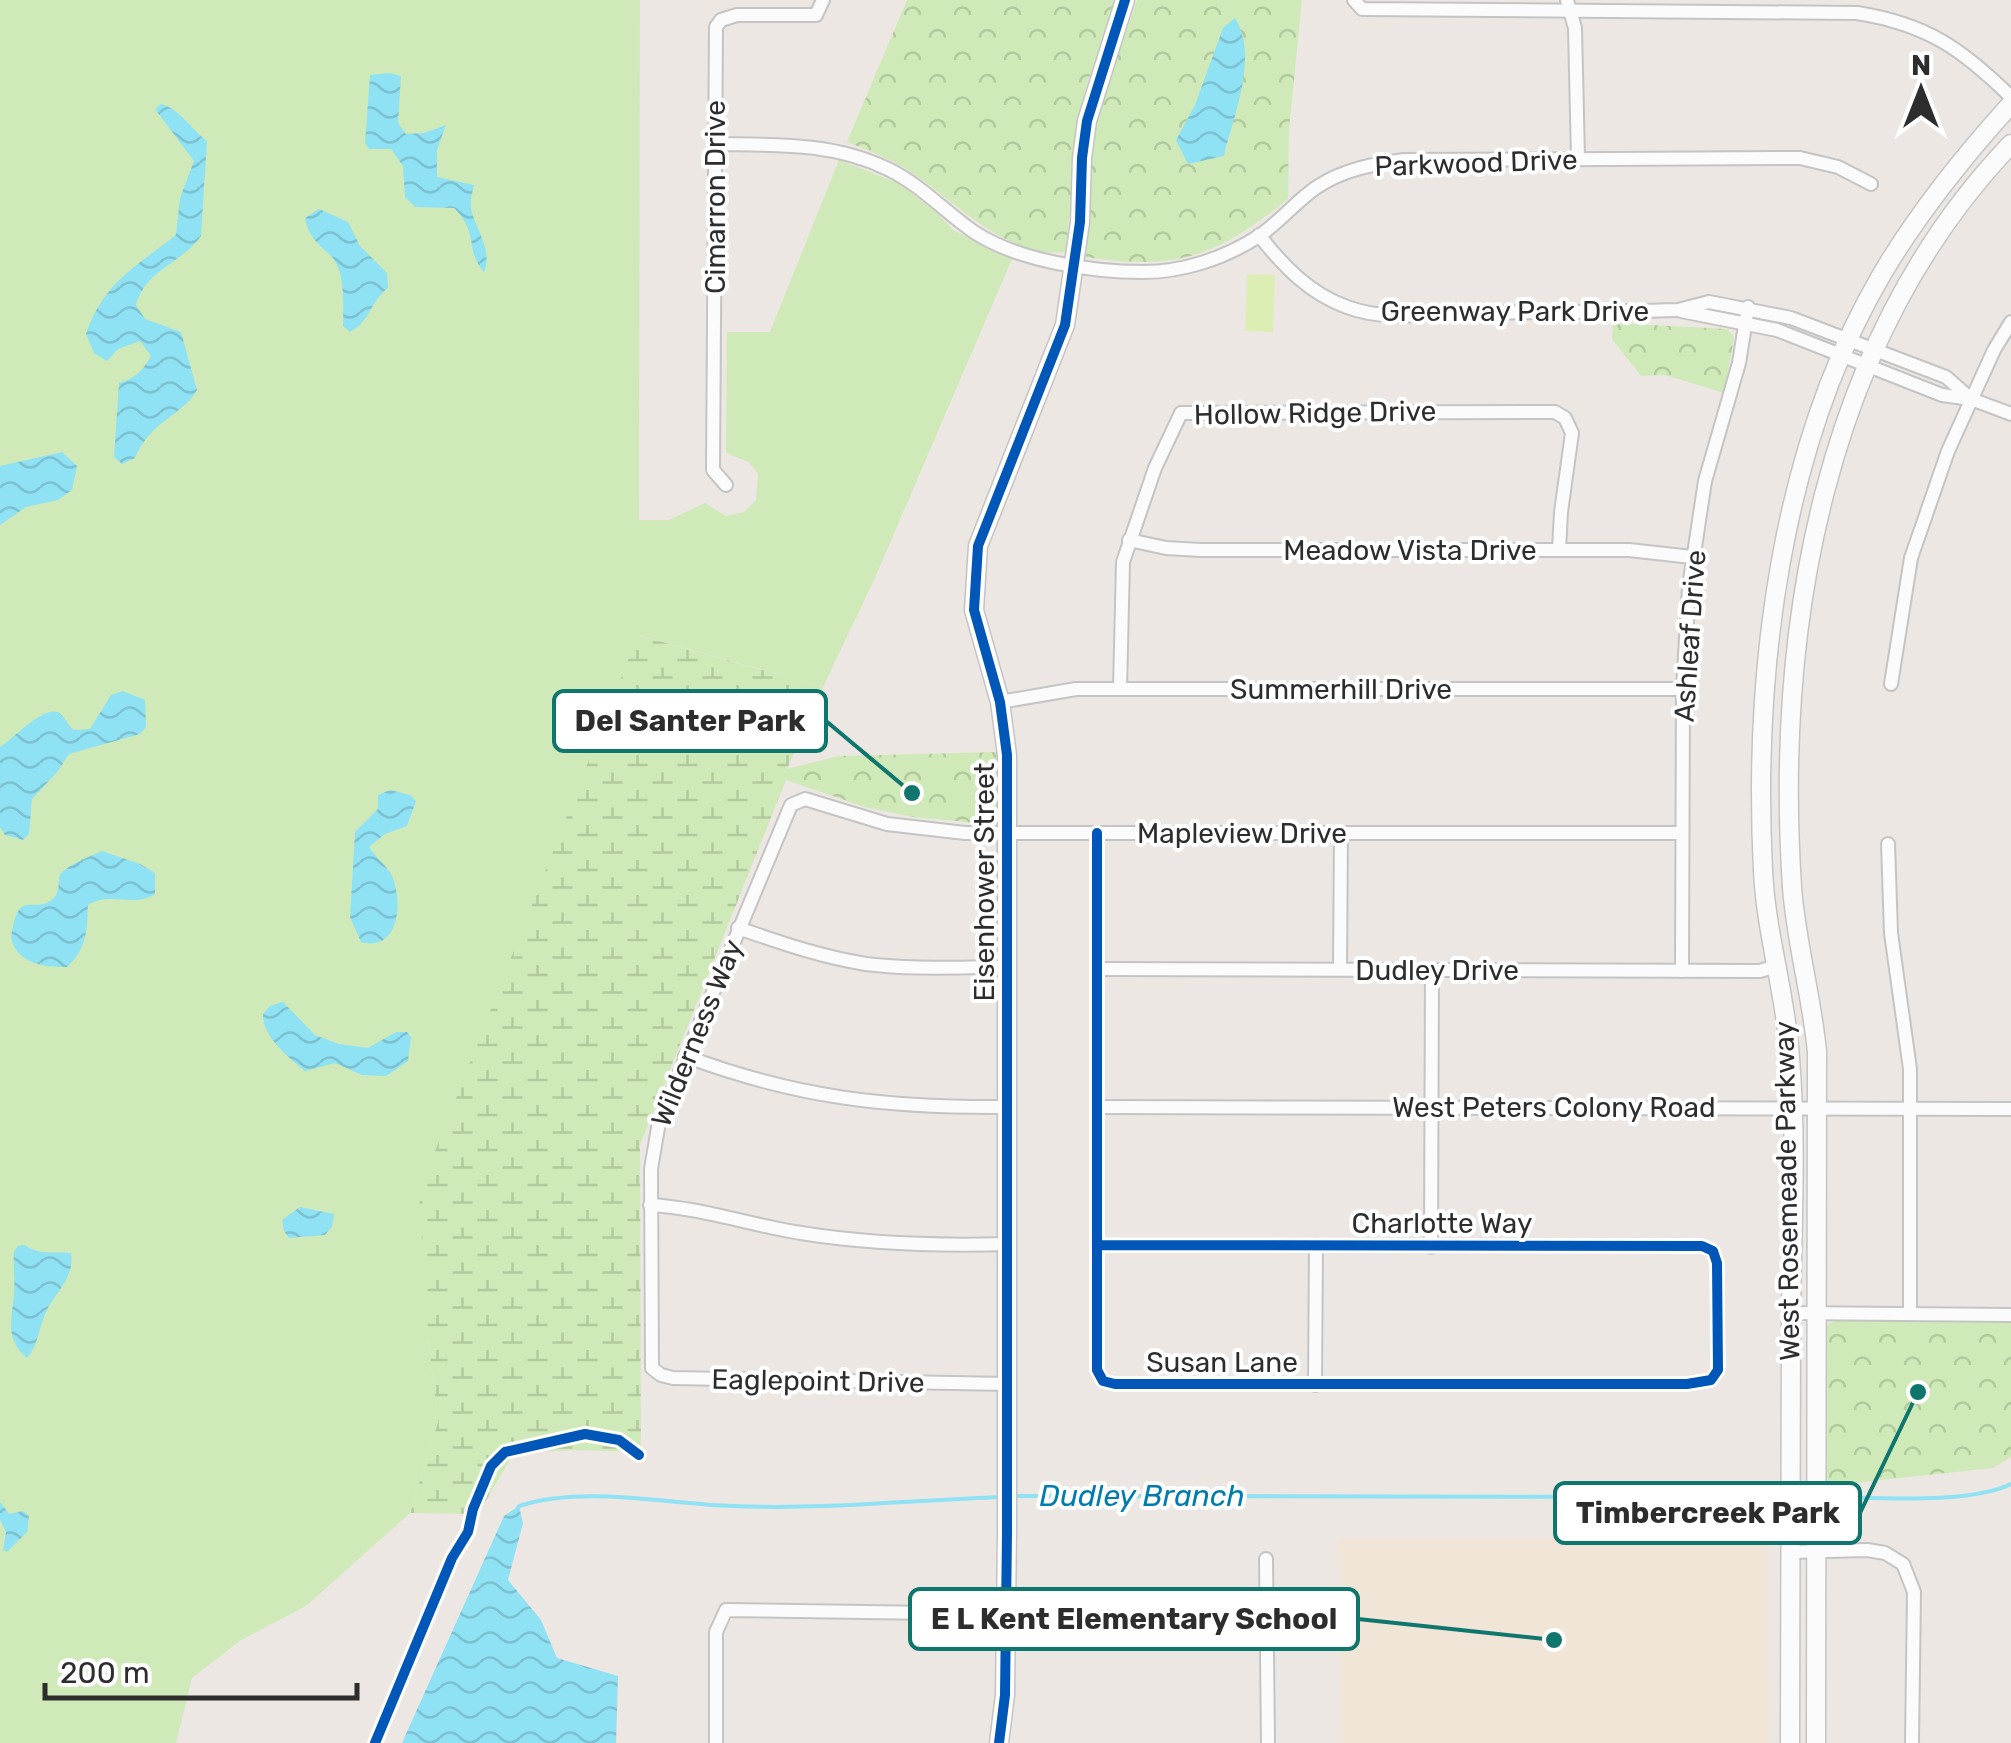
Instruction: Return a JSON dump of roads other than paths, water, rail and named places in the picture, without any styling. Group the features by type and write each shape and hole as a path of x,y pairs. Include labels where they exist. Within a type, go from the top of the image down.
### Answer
{"main road":[{"name":"Eisenhower Street","path":"998,1743 1004,1695 1007,1532 1007,754 1000,702 974,610 978,546 1065,325 1075,264 1087,121 1125,0"},
{"name":"Eisenhower Street","path":"1111,46 1135,0"},
{"name":"West Rosemeade Parkway","path":"1790,1743 1790,1058 1763,872 1763,750 1768,671 1785,543 1800,470 1824,398 1882,274 1934,196 2011,101"},
{"name":"West Rosemeade Parkway","path":"1816,1743 1818,1108 1814,1019 1792,891 1790,749 1800,639 1814,533 1832,459 1870,358 1904,290 1952,216 2011,144"}],"street":[{"name":"Cimarron Drive","path":"726,485 713,470 716,27 720,20 737,14 816,15 823,0"},
{"path":"1354,0 1362,9 1569,6 1858,13 1908,23 1953,46 1976,62 2011,101"},
{"path":"1569,6 1575,28 1578,158"},
{"name":"Parkwood Drive","path":"716,144 811,145 855,156 909,181 978,235 1034,258 1120,270 1167,270 1226,254 1260,235 1318,187 1344,173 1404,160 1800,158 1838,167 1871,184"},
{"name":"Greenway Park Drive","path":"1260,235 1295,276 1319,294 1348,308 1373,314 1400,317 1678,310 1776,330 1946,376 1971,399 2011,414"},
{"name":"Greenway Park Drive","path":"1678,310 1709,302 1748,307 1791,318 1845,348"},
{"name":"Ashleaf Drive","path":"1682,970 1684,689 1692,557 1706,481 1739,363 1748,307"},
{"path":"1891,684 1911,558 1948,451 2011,322"},
{"name":"Hollow Ridge Drive","path":"1120,689 1122,578 1129,540 1155,468 1182,413 1556,412 1565,418 1572,433 1560,512 1559,550"},
{"name":"Meadow Vista Drive","path":"1129,540 1202,550 1658,551 1692,557"},
{"name":"Summerhill Drive","path":"1000,702 1057,690 1684,689"},
{"name":"Mapleview Drive","path":"805,799 887,824 965,833 1682,833"},
{"name":"Wilderness Way","path":"650,1348 654,1143 684,1056 786,813 791,805 805,799"},
{"path":"1340,969 1341,833"},
{"name":"Susan Lane","path":"1097,834 1097,1370 1103,1381 1702,1383 1711,1380 1718,1370 1717,1323"},
{"path":"1888,844 1891,933 1908,1044 1910,1314"},
{"path":"738,928 790,947 864,963 1007,967"},
{"name":"Dudley Drive","path":"1097,969 1760,970 1776,966"},
{"path":"1432,970 1432,1247"},
{"path":"684,1056 753,1081 838,1100 1007,1107"},
{"name":"West Peters Colony Road","path":"1097,1107 2011,1109"},
{"path":"650,1205 699,1210 798,1233 876,1243 1007,1244"},
{"name":"Charlotte Way","path":"1098,1245 1702,1246 1714,1251 1717,1264 1717,1323"},
{"path":"1315,1384 1316,1245"},
{"path":"1791,1313 2011,1315"},
{"name":"Eaglepoint Drive","path":"650,1348 652,1368 674,1378 1007,1384"},
{"path":"1791,1544 1817,1543 1885,1552 1903,1564 1914,1592 1912,1743"},
{"path":"1266,1559 1268,1743"},
{"path":"716,1743 718,1624 726,1610 1006,1612 1094,1617 1150,1636 1266,1639"}],"water":[{"path":"1235,18 1242,33 1245,68 1224,156 1188,164 1176,140 1195,105 1223,28"},
{"path":"370,75 401,76 398,123 406,134 446,125 437,150 437,177 474,185 471,209 485,248 484,272 467,226 454,208 415,207 405,197 403,166 391,149 369,149 365,143"},
{"path":"161,104 180,115 207,141 201,236 148,283 136,305 145,319 181,332 197,390 149,435 135,458 122,464 114,457 119,383 138,373 151,356 140,341 118,349 107,361 94,353 86,334 111,289 176,235 180,198 194,161 155,109"},
{"path":"319,209 348,222 360,246 387,273 388,288 362,323 350,332 343,326 343,289 336,262 311,235 305,218"},
{"path":"62,452 77,466 72,490 58,500 26,507 0,525 0,466"},
{"path":"123,691 145,700 146,727 140,734 69,754 32,799 29,834 23,840 5,835 0,827 0,747 51,712 60,713 74,730 90,729 111,695"},
{"path":"390,790 410,795 416,801 407,826 385,834 369,847 390,872 397,895 396,921 384,939 361,942 350,917 355,832 378,809 378,795"},
{"path":"102,851 155,873 155,894 139,900 105,899 88,905 82,946 67,967 25,959 11,938 18,912 22,907 54,898 60,874"},
{"path":"283,1002 315,1035 339,1044 368,1048 396,1032 407,1032 411,1037 408,1061 386,1076 362,1075 335,1063 305,1071 277,1046 264,1022 263,1014 270,1006"},
{"path":"300,1207 334,1214 332,1227 325,1235 289,1238 282,1220"},
{"path":"25,1245 41,1252 71,1253 70,1270 46,1312 27,1358 15,1343 11,1327 14,1251"},
{"path":"0,1502 9,1514 23,1511 29,1516 27,1532 7,1552 3,1550 6,1532 0,1520"},
{"path":"519,1506 523,1523 508,1580 541,1620 557,1658 618,1676 616,1743 402,1743 504,1516"}],"waterway":[{"name":"Dudley Branch","path":"1823,1497 1946,1497 1992,1491 2011,1484"},
{"name":"Dudley Branch","path":"517,1510 519,1506 544,1500 597,1496 767,1507 1003,1497"},
{"name":"Dudley Branch","path":"1013,1496 1783,1497"}],"place":[{"name":"Del Santer Park","path":"912,793"},
{"name":"Timbercreek Park","path":"1918,1392"},
{"name":"E L Kent Elementary School","path":"1554,1640"}]}
